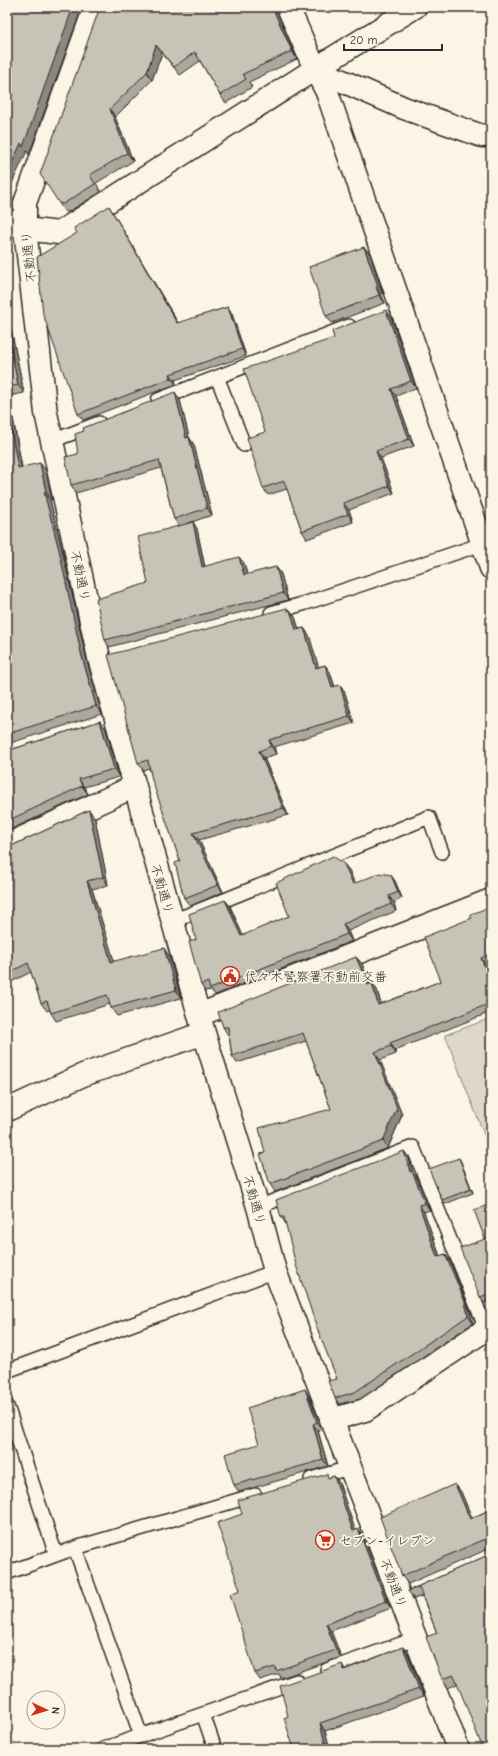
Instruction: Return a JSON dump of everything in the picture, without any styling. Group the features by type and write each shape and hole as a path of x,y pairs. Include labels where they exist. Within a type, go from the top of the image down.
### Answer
{"street":[{"name":"不動通り","path":"95,7 25,204 16,224 46,413 106,656 108,720 134,786 202,1024 258,1207 275,1272 349,1468 407,1594 415,1639 458,1749"},
{"path":"288,7 315,69 327,92 393,308 487,542 491,568"},
{"path":"16,224 58,233 415,7"},
{"path":"315,69 404,108 482,136 491,135"},
{"path":"7,845 134,786"},
{"path":"7,1110 83,1075 491,900"},
{"path":"331,1420 365,1410 489,1328"}],"lane":[{"path":"145,405 364,320"},
{"path":"217,377 244,444"},
{"path":"52,441 109,419"},
{"path":"260,616 306,603 487,542"},
{"path":"172,921 429,817 442,852"},
{"path":"258,1207 413,1147 489,1328"},
{"path":"7,1371 275,1272"},
{"path":"7,1406 56,1555"},
{"path":"296,1484 349,1468"},
{"path":"7,1573 75,1548 265,1492"},
{"path":"75,1548 141,1736"},
{"path":"103,1749 415,1639"},
{"path":"203,1714 215,1749"}],"shaded area":[{"path":"491,1018 491,1152 445,1035"}],"building":[{"path":"7,7 73,7 23,147 21,143 7,174"},
{"path":"100,7 272,7 292,51 243,74 246,79 220,95 195,52 174,67 156,45 147,72 110,109 127,153 90,175 95,184 63,204 59,203 40,174"},
{"path":"109,206 177,323 228,307 242,349 170,374 171,378 78,414 43,314 37,257 77,233 74,228"},
{"path":"364,247 378,286 376,287 379,295 326,316 309,267"},
{"path":"386,310 411,381 391,389 409,439 376,451 389,486 343,503 348,514 302,531 284,481 263,488 247,438 265,432 244,369 334,338 332,331"},
{"path":"7,329 18,385 7,387"},
{"path":"175,392 186,438 189,437 207,508 174,519 159,460 71,485 65,457 78,454 75,434 84,431 83,428"},
{"path":"7,408 18,468 40,463 46,492 44,492 59,550 81,653 96,706 7,734"},
{"path":"193,522 202,567 239,557 244,575 276,567 283,593 105,640 96,599 148,583 138,537"},
{"path":"287,608 288,611 290,610 296,630 304,628 316,668 325,665 332,687 340,685 349,716 269,740 271,746 259,751 283,808 193,833 218,885 184,898 175,863 180,861 152,780 148,760 138,763 108,655"},
{"path":"100,721 114,769 79,779 82,786 7,821 7,751"},
{"path":"89,810 103,877 87,881 111,962 164,948 176,990 111,1008 107,995 51,1013 47,1001 41,1003 28,963 7,974 7,848"},
{"path":"333,856 344,864 353,884 380,873 391,875 398,892 389,896 391,904 343,924 347,934 210,989 208,982 201,985 189,942 196,940 189,914 225,900 241,936 289,916 276,883"},
{"path":"491,906 491,954 481,958 491,983 491,1003 390,1043 391,1046 375,1052 397,1108 383,1141 270,1184 260,1154 265,1153 259,1128 331,1109 303,1033 232,1056 228,1027 223,1027 218,1012 356,957 368,985 372,983 378,1005 441,981 424,937 472,918 470,915"},
{"path":"404,1151 410,1172 412,1171 425,1203 419,1205 437,1257 445,1254 465,1302 468,1316 355,1392 335,1398 328,1381 337,1379 317,1328 296,1265 284,1217 281,1217 276,1200"},
{"path":"459,1158 471,1189 442,1200 429,1169"},
{"path":"491,1204 491,1293 480,1297 460,1248 485,1239 474,1210"},
{"path":"305,1389 317,1422 313,1424 323,1460 234,1485 225,1454 259,1444 247,1408"},
{"path":"327,1474 328,1478 334,1476 353,1531 358,1529 386,1601 326,1624 336,1650 276,1671 275,1667 255,1673 230,1594 240,1590 217,1523 242,1514 238,1500"},
{"path":"455,1484 470,1519 491,1509 491,1543 486,1540 482,1540 402,1576 380,1517"},
{"path":"491,1551 491,1749 483,1749 454,1675 442,1679 426,1637 437,1633 419,1587 408,1591 488,1555"},
{"path":"403,1647 419,1689 320,1723 326,1747 320,1749 294,1749 284,1718 288,1716 280,1686 342,1664 344,1670"}],"place":[{"name":"代々木警察署不動前交番","path":"230,976"},
{"name":"セブン-イレブン","path":"325,1540"}]}
